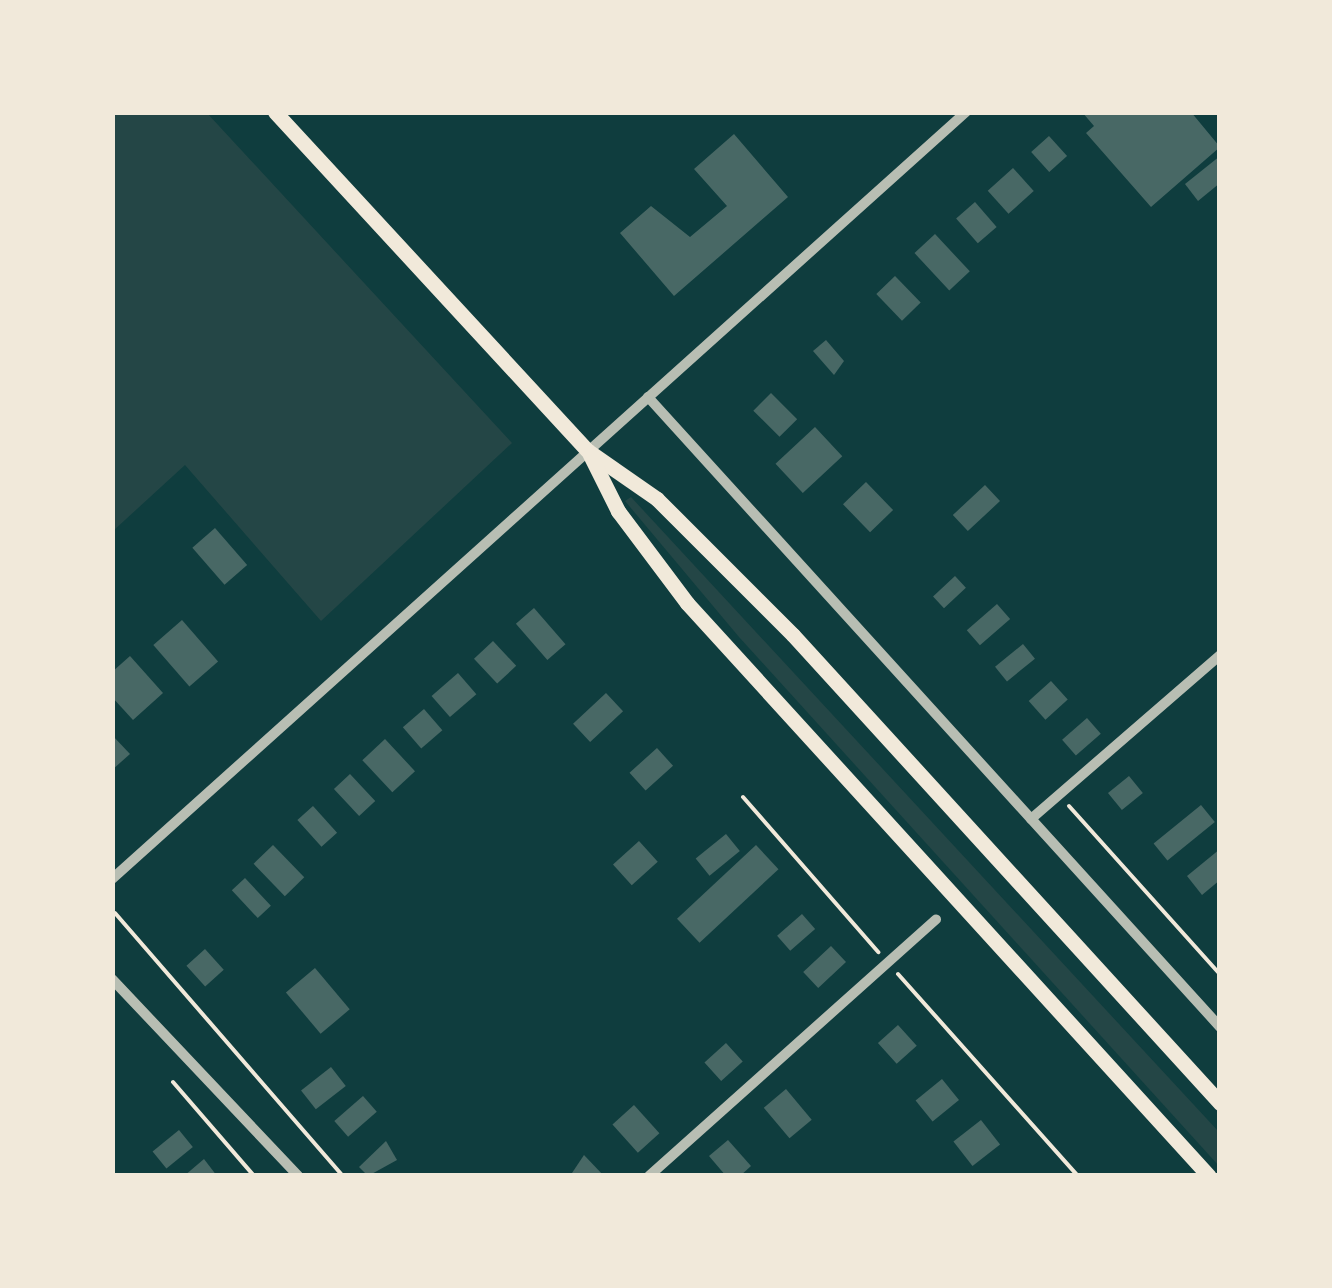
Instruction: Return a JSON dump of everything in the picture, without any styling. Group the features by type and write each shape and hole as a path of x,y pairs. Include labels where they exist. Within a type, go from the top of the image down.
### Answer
{"main road":[{"path":"275,112 588,451 657,499 793,635 1220,1103"},
{"path":"588,451 618,511 687,603 1210,1176"}],"street":[{"path":"112,879 966,112"},
{"path":"648,397 1220,1027"},
{"path":"1031,819 1220,655"},
{"path":"649,1176 936,919"},
{"path":"112,979 298,1176"}],"path":[{"path":"1059,795 1220,974"},
{"path":"743,798 1078,1176"},
{"path":"115,913 343,1176"},
{"path":"173,1082 254,1176"}],"shaded area":[{"path":"113,112 207,113 512,443 321,621 185,465 113,531"},
{"path":"631,497 1219,1132 1219,1166 739,637 625,501"}],"building":[{"path":"1082,112 1191,112 1220,147 1151,207 1086,133 1094,126"},
{"path":"734,134 788,197 674,296 620,233 651,206 690,237 727,206 694,169"},
{"path":"1049,136 1067,156 1049,172 1031,152"},
{"path":"1220,156 1220,183 1198,201 1185,184"},
{"path":"1013,168 1034,191 1008,214 988,191"},
{"path":"975,202 997,227 978,243 956,218"},
{"path":"935,234 970,271 949,290 915,253"},
{"path":"895,276 921,303 902,321 876,294"},
{"path":"826,340 844,361 834,375 813,351"},
{"path":"771,393 797,419 779,437 753,411"},
{"path":"815,427 842,456 803,493 776,464"},
{"path":"866,482 893,510 870,532 843,504"},
{"path":"985,485 1000,501 968,531 953,515"},
{"path":"215,528 247,565 225,585 192,548"},
{"path":"955,576 966,588 944,608 933,596"},
{"path":"997,604 1010,619 980,645 967,630"},
{"path":"534,608 565,644 547,660 516,624"},
{"path":"182,620 218,662 189,686 153,645"},
{"path":"493,641 516,666 497,684 474,659"},
{"path":"1023,644 1035,659 1007,681 995,667"},
{"path":"130,656 163,693 133,720 112,697 112,672"},
{"path":"458,673 476,694 450,717 432,696"},
{"path":"1051,681 1068,700 1045,720 1029,701"},
{"path":"606,693 623,711 590,742 573,724"},
{"path":"424,709 442,730 421,749 403,727"},
{"path":"1087,718 1101,734 1076,755 1062,740"},
{"path":"112,735 130,754 112,770"},
{"path":"385,739 415,771 392,792 362,760"},
{"path":"657,748 673,766 646,791 630,773"},
{"path":"350,774 375,801 359,816 334,789"},
{"path":"1129,776 1143,793 1122,810 1108,793"},
{"path":"1201,805 1215,822 1167,860 1154,843"},
{"path":"313,806 337,833 321,847 297,820"},
{"path":"726,834 740,851 710,876 696,859"},
{"path":"639,841 658,862 632,885 613,864"},
{"path":"273,845 304,877 285,896 254,864"},
{"path":"756,845 779,869 700,943 677,919"},
{"path":"1220,849 1220,880 1202,895 1187,876"},
{"path":"245,878 271,906 258,918 232,890"},
{"path":"802,914 815,929 790,951 777,936"},
{"path":"831,946 846,962 818,988 803,972"},
{"path":"205,949 224,970 205,987 186,966"},
{"path":"315,968 350,1009 321,1034 286,992"},
{"path":"898,1025 917,1046 897,1064 878,1043"},
{"path":"726,1043 743,1062 721,1081 704,1062"},
{"path":"331,1067 346,1086 316,1109 301,1090"},
{"path":"942,1079 959,1100 933,1121 916,1100"},
{"path":"786,1089 812,1120 789,1138 764,1108"},
{"path":"363,1096 377,1112 348,1137 334,1121"},
{"path":"634,1105 659,1133 638,1153 612,1124"},
{"path":"981,1120 1000,1144 973,1166 953,1142"},
{"path":"179,1130 193,1147 166,1168 153,1151"},
{"path":"728,1140 751,1166 740,1176 726,1176 709,1156"},
{"path":"386,1141 397,1160 368,1176 359,1167"},
{"path":"584,1155 604,1176 570,1176"},
{"path":"204,1159 217,1176 184,1176"}]}
